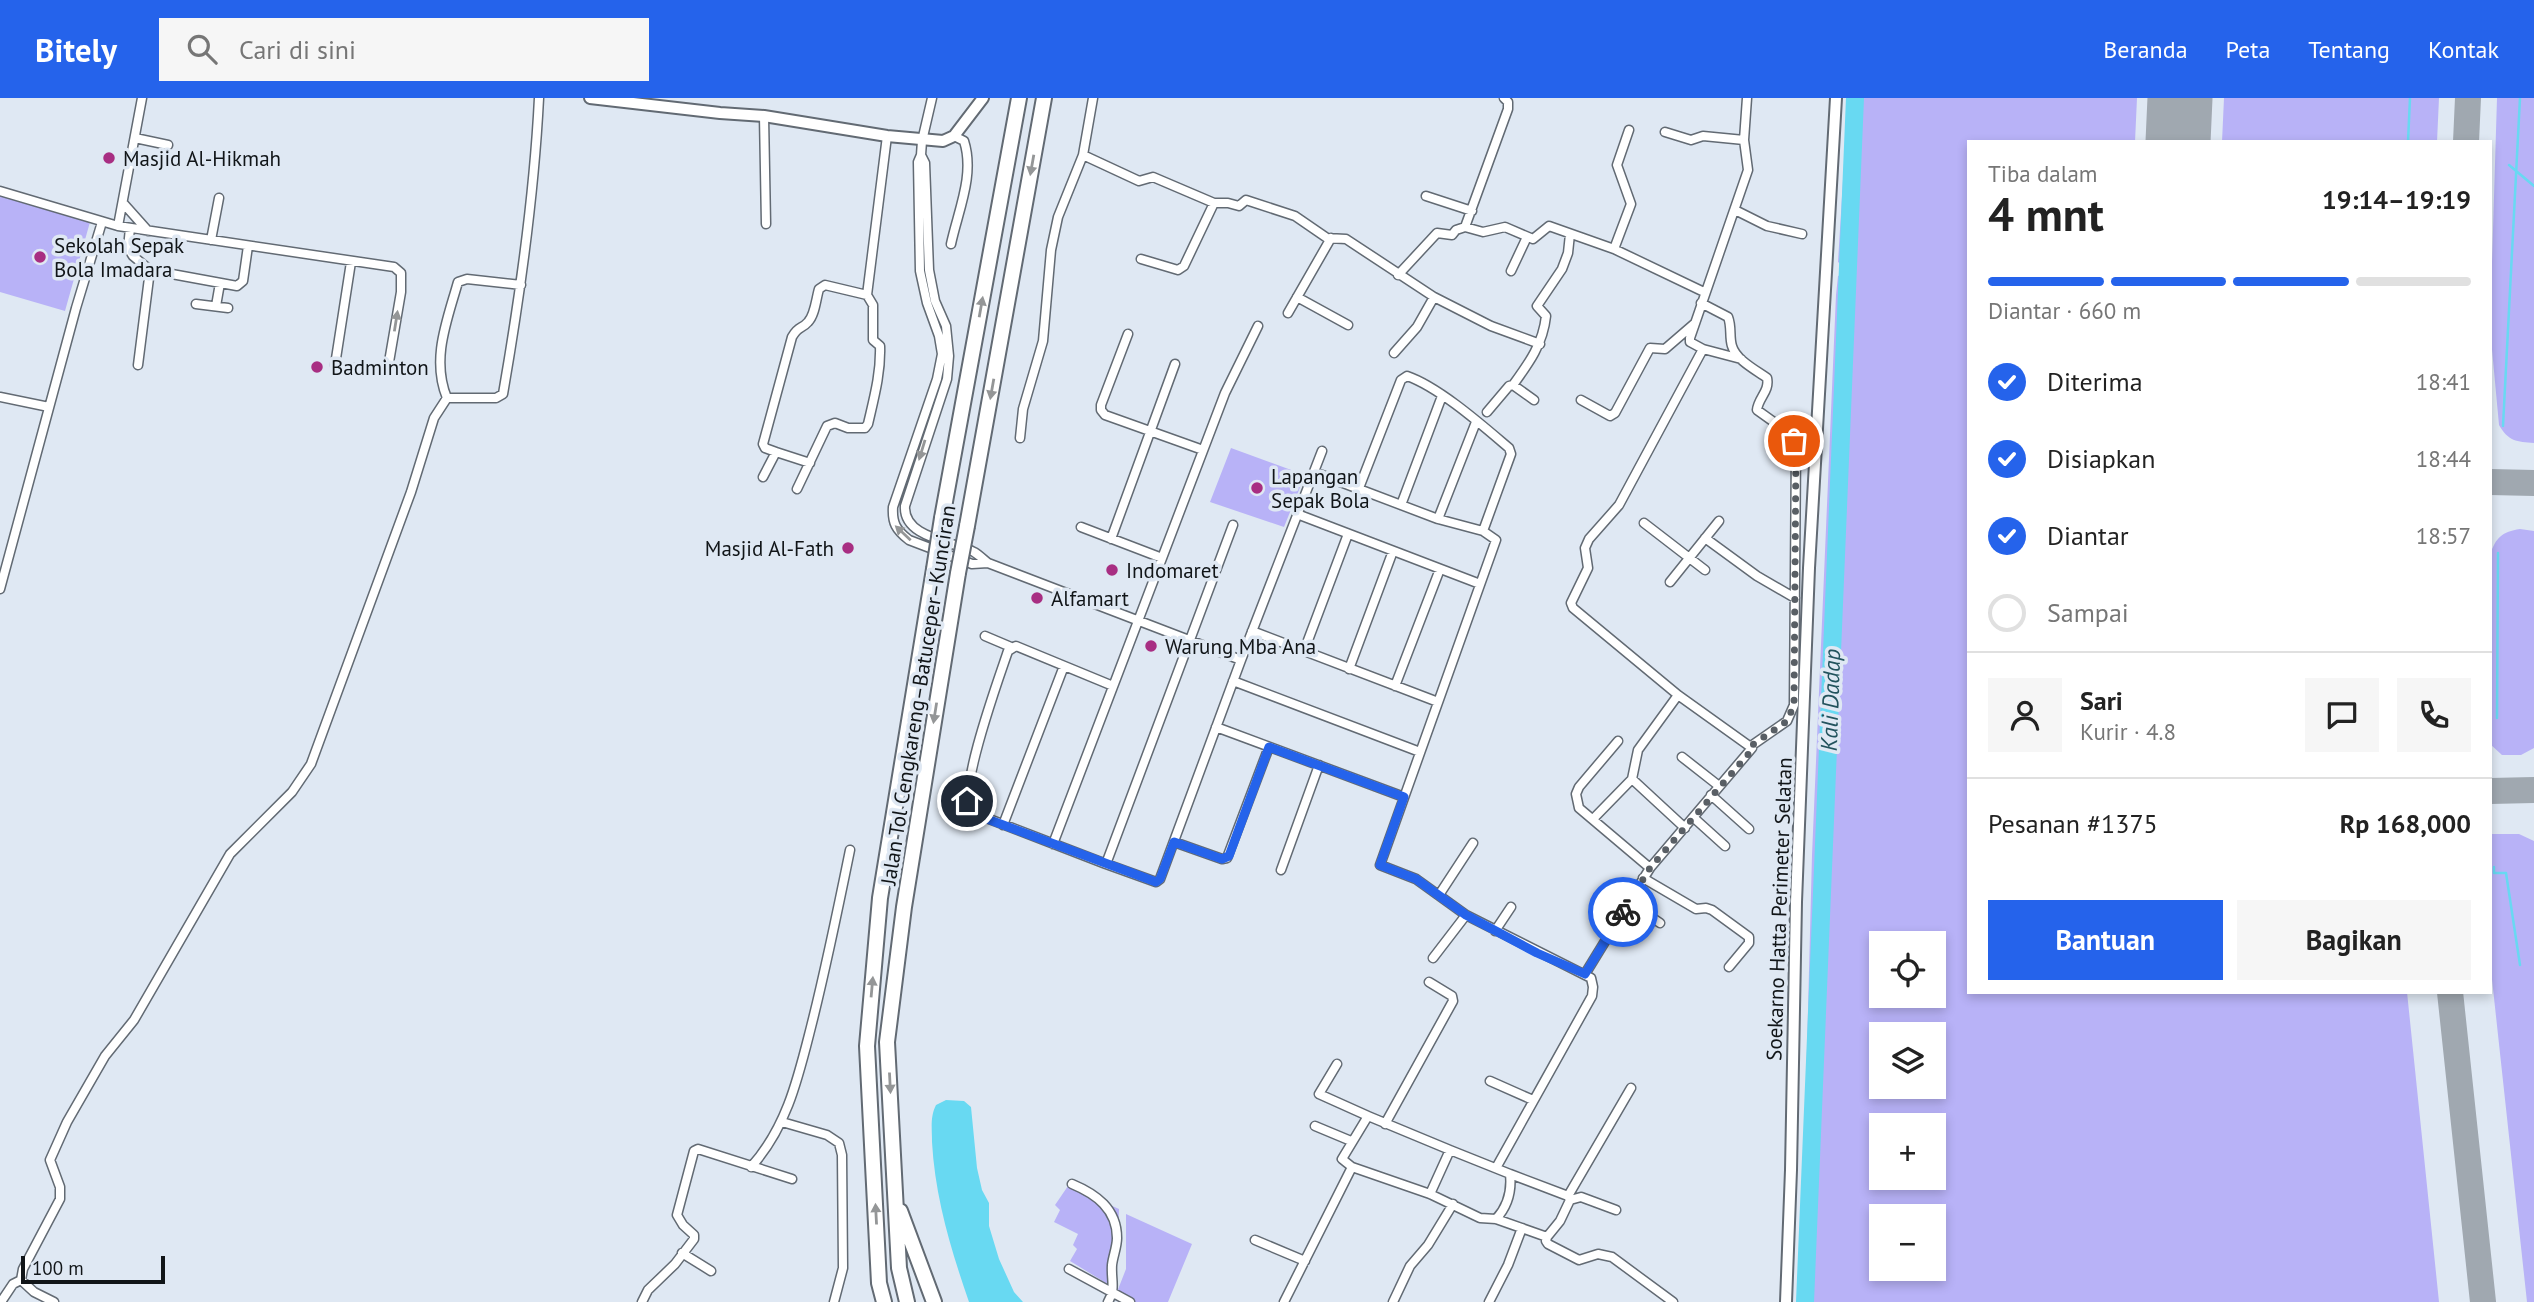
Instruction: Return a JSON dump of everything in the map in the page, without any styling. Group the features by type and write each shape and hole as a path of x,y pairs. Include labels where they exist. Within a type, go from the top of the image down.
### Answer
{"highway":[{"name":"Jalan Tol Cengkareng–Batuceper–Kunciran","path":"884,1302 879,1283 867,1046 880,898 934,569 1019,98"},
{"name":"Jalan Tol Cengkareng–Batuceper–Kunciran","path":"907,1302 899,1268 887,1042 904,906 958,573 1044,98"},
{"path":"895,1200 934,1302"},
{"path":"876,1302 879,1283"}],"main road":[{"path":"590,98 764,116 922,141 943,141 954,136 982,98"},
{"name":"Soekarno Hatta Perimeter Selatan","path":"1786,1302 1796,902 1809,568 1836,98"}],"street":[{"path":"118,226 142,98"},
{"path":"447,398 496,398 503,394 521,285 534,172 539,98"},
{"path":"932,98 918,162 920,271 942,354 937,379 893,507 892,522 909,540 972,564 988,563"},
{"path":"1020,438 1023,410 1043,341 1051,250 1058,216 1083,155 1094,98"},
{"path":"1465,227 1508,109 1508,102 1504,98"},
{"path":"1741,359 1703,349 1690,342 1700,303 1748,170 1744,140 1747,98"},
{"path":"764,116 766,224"},
{"path":"1614,249 1631,204 1617,166 1629,130"},
{"path":"1665,132 1690,140 1703,136 1744,140"},
{"path":"797,489 827,426 835,423 848,428 864,428 868,424 878,380 880,346 873,340 873,304 867,295 887,136"},
{"path":"950,244 965,197 967,169 964,141 954,136"},
{"path":"135,138 168,145"},
{"path":"921,155 925,163 929,270 935,301 946,326 949,356 947,379 918,463 905,514 915,529 975,553 988,563 1241,660"},
{"path":"1083,155 1139,181 1153,177 1214,203 1239,206 1245,201 1261,203 1295,216 1321,235 1346,239 1434,297 1491,326 1539,344"},
{"path":"0,191 118,226 394,267 401,273 401,292 389,362 378,372 335,365 351,262"},
{"path":"1426,196 1472,211"},
{"path":"211,240 219,198"},
{"path":"123,203 148,231"},
{"path":"1141,259 1178,270 1184,266 1214,203"},
{"path":"1735,210 1768,226 1802,234"},
{"path":"0,589 4,565 102,222"},
{"path":"1398,275 1437,233 1452,234 1465,227 1483,232 1505,227 1533,239 1549,226 1614,249 1704,292"},
{"path":"130,228 128,248 133,256 150,270 220,283 240,286 248,246"},
{"path":"1487,412 1505,389 1513,385 1536,352 1546,316 1537,306 1562,269 1568,253 1570,234"},
{"path":"1511,271 1527,237"},
{"path":"1288,313 1331,238"},
{"path":"138,365 150,270"},
{"path":"447,398 440,380 440,352 458,282 467,279 521,285"},
{"path":"216,306 220,283"},
{"path":"810,463 765,448 763,444 792,337 798,328 807,324 812,316 819,289 825,285 867,295"},
{"path":"1297,297 1348,325"},
{"path":"1394,354 1417,327 1434,297"},
{"path":"1585,974 1650,868 1751,751 1751,746 1791,716 1794,705 1796,447 1785,430 1757,410 1758,401 1766,390 1767,378 1741,359 1732,346 1728,317 1700,303"},
{"path":"196,304 228,308"},
{"path":"1581,400 1611,416 1650,348 1665,349 1694,324"},
{"path":"1053,844 1225,393 1258,326"},
{"path":"1128,334 1101,411 1105,415 1203,450"},
{"path":"1703,349 1619,505 1589,540 1585,548 1588,568 1571,603 1573,608 1632,660 1751,746"},
{"path":"1111,539 1175,364"},
{"path":"1359,488 1401,380 1407,376 1414,378 1442,396 1509,448 1511,454 1483,531"},
{"path":"1513,385 1534,400"},
{"path":"1401,505 1442,396"},
{"path":"0,397 49,407"},
{"path":"54,1302 25,1286 21,1280 23,1269 60,1199 60,1187 50,1160 67,1122 105,1056 123,1036 144,1003 230,854 292,792 311,764 411,492 434,418 447,398"},
{"path":"1438,519 1476,422"},
{"path":"1011,647 980,735 967,801 971,812 1106,864 1159,881 1322,451"},
{"path":"763,477 776,452"},
{"path":"1314,472 1438,519 1483,531 1496,540 1380,865 1416,879 1466,915 1591,978 1592,996 1496,1168"},
{"path":"1297,514 1480,584"},
{"path":"1670,582 1719,520"},
{"path":"1644,523 1705,570"},
{"path":"1106,864 1233,525"},
{"path":"1081,527 1162,558"},
{"path":"1304,651 1348,534"},
{"path":"1706,538 1757,576 1795,598"},
{"path":"1349,669 1393,551"},
{"path":"1395,686 1440,569"},
{"path":"1252,632 1438,702"},
{"path":"985,636 1113,685"},
{"path":"1003,825 1064,666"},
{"path":"1233,681 1420,752"},
{"path":"1593,819 1632,779 1637,750 1678,695"},
{"path":"1216,727 1404,797"},
{"path":"1618,740 1579,787 1576,794 1579,807 1650,868"},
{"path":"1174,842 1222,859 1227,858 1269,747"},
{"path":"1682,757 1719,786"},
{"path":"1281,870 1319,765"},
{"path":"1632,779 1685,828"},
{"path":"1711,795 1749,830"},
{"path":"1694,818 1725,846"},
{"path":"1439,895 1472,842"},
{"path":"751,1167 782,1122 793,1096 821,987 850,850"},
{"path":"1643,878 1696,909 1712,910 1749,937 1749,943 1729,967"},
{"path":"1629,902 1660,923"},
{"path":"1495,931 1511,907"},
{"path":"1433,958 1466,915"},
{"path":"1385,1124 1453,1001 1452,996 1429,982"},
{"path":"1336,1064 1319,1094 1385,1124 1569,1198 1581,1198 1616,1210"},
{"path":"1490,1081 1533,1100"},
{"path":"1631,1088 1569,1198 1560,1221 1546,1241 1579,1260 1598,1254 1612,1257 1673,1302"},
{"path":"1368,1116 1342,1160 1352,1167 1430,1194 1480,1218 1496,1219 1547,1237"},
{"path":"782,1122 827,1135 839,1143 842,1155 843,1268 834,1302"},
{"path":"1315,1126 1351,1141"},
{"path":"642,1302 648,1290 675,1264 694,1239 694,1235 677,1215 694,1151 698,1149 792,1179"},
{"path":"1430,1194 1450,1150"},
{"path":"1284,1302 1352,1167"},
{"path":"1496,1219 1510,1196 1510,1174"},
{"path":"1072,1184 1091,1191 1111,1213 1116,1223 1117,1241 1112,1266 1114,1292 1108,1302"},
{"path":"1393,1302 1410,1266 1428,1245 1453,1204"},
{"path":"1489,1302 1508,1265 1522,1228"},
{"path":"1255,1240 1304,1261"},
{"path":"681,1253 712,1271"},
{"path":"1069,1269 1129,1302"},
{"path":"1,1302 13,1284 21,1280"}],"shaded area":[{"path":"1848,98 2137,98 2135,140 1967,140 1967,994 2407,994 2439,1302 1797,1302 1812,855 1836,295 1838,276 1844,274 1844,267 1838,262"},
{"path":"2224,98 2439,98 2437,140 2222,140"},
{"path":"2497,98 2534,98 2534,443 2514,440 2499,425 2492,350"},
{"name":"Sekolah Sepak Bola Imadara","path":"0,195 90,222 65,311 0,292"},
{"name":"Lapangan Sepak Bola","path":"1231,448 1305,475 1284,527 1210,502"},
{"path":"2520,529 2534,531 2534,748 2521,755 2502,755 2492,746 2492,551 2500,536"},
{"path":"2492,834 2519,834 2534,841 2534,1302 2527,1302 2492,979"},
{"path":"1068,1186 1119,1209 1117,1268 1111,1286 1070,1261 1077,1249 1073,1245 1078,1234 1054,1222 1060,1210 1055,1205"},
{"path":"1126,1214 1192,1244 1168,1302 1135,1302 1117,1292 1126,1269"}],"water":[{"path":"946,1100 964,1101 971,1107 977,1168 982,1190 989,1203 989,1226 999,1259 1014,1292 1023,1302 969,1302 945,1223 934,1163 933,1114 936,1105"}],"waterway":[{"name":"Kali Dadap","path":"1805,1302 1855,98"},
{"path":"2408,140 2410,98"},
{"path":"2503,426 2520,98"},
{"path":"2509,165 2534,186"},
{"path":"2497,718 2498,553"},
{"path":"2494,867 2494,873 2506,873 2520,965"}],"taxiway":[{"path":"2466,140 2468,98"},
{"path":"2492,482 2534,483"},
{"path":"2492,791 2534,790"},
{"path":"2450,994 2483,1302"}],"runway":[{"path":"2178,140 2180,98"}],"way so far":[{"path":"1623,912 1650,868 1751,751 1751,746 1791,716 1794,705 1795,643 1794,441"}],"place":[{"name":"Masjid Al-Hikmah","path":"109,158"},
{"name":"Sekolah Sepak Bola Imadara","path":"40,257"},
{"name":"Badminton","path":"317,367"},
{"name":"Lapangan Sepak Bola","path":"1257,488"},
{"name":"Masjid Al-Fath","path":"848,548"},
{"name":"Indomaret","path":"1112,570"},
{"name":"Alfamart","path":"1037,598"},
{"name":"Warung Mba Ana","path":"1151,646"}],"route":[{"path":"967,801 968,808 974,814 1156,882 1160,879 1174,842 1222,859 1229,856 1269,747 1404,797 1380,865 1416,879 1466,915 1537,953 1585,974 1623,912"}]}
